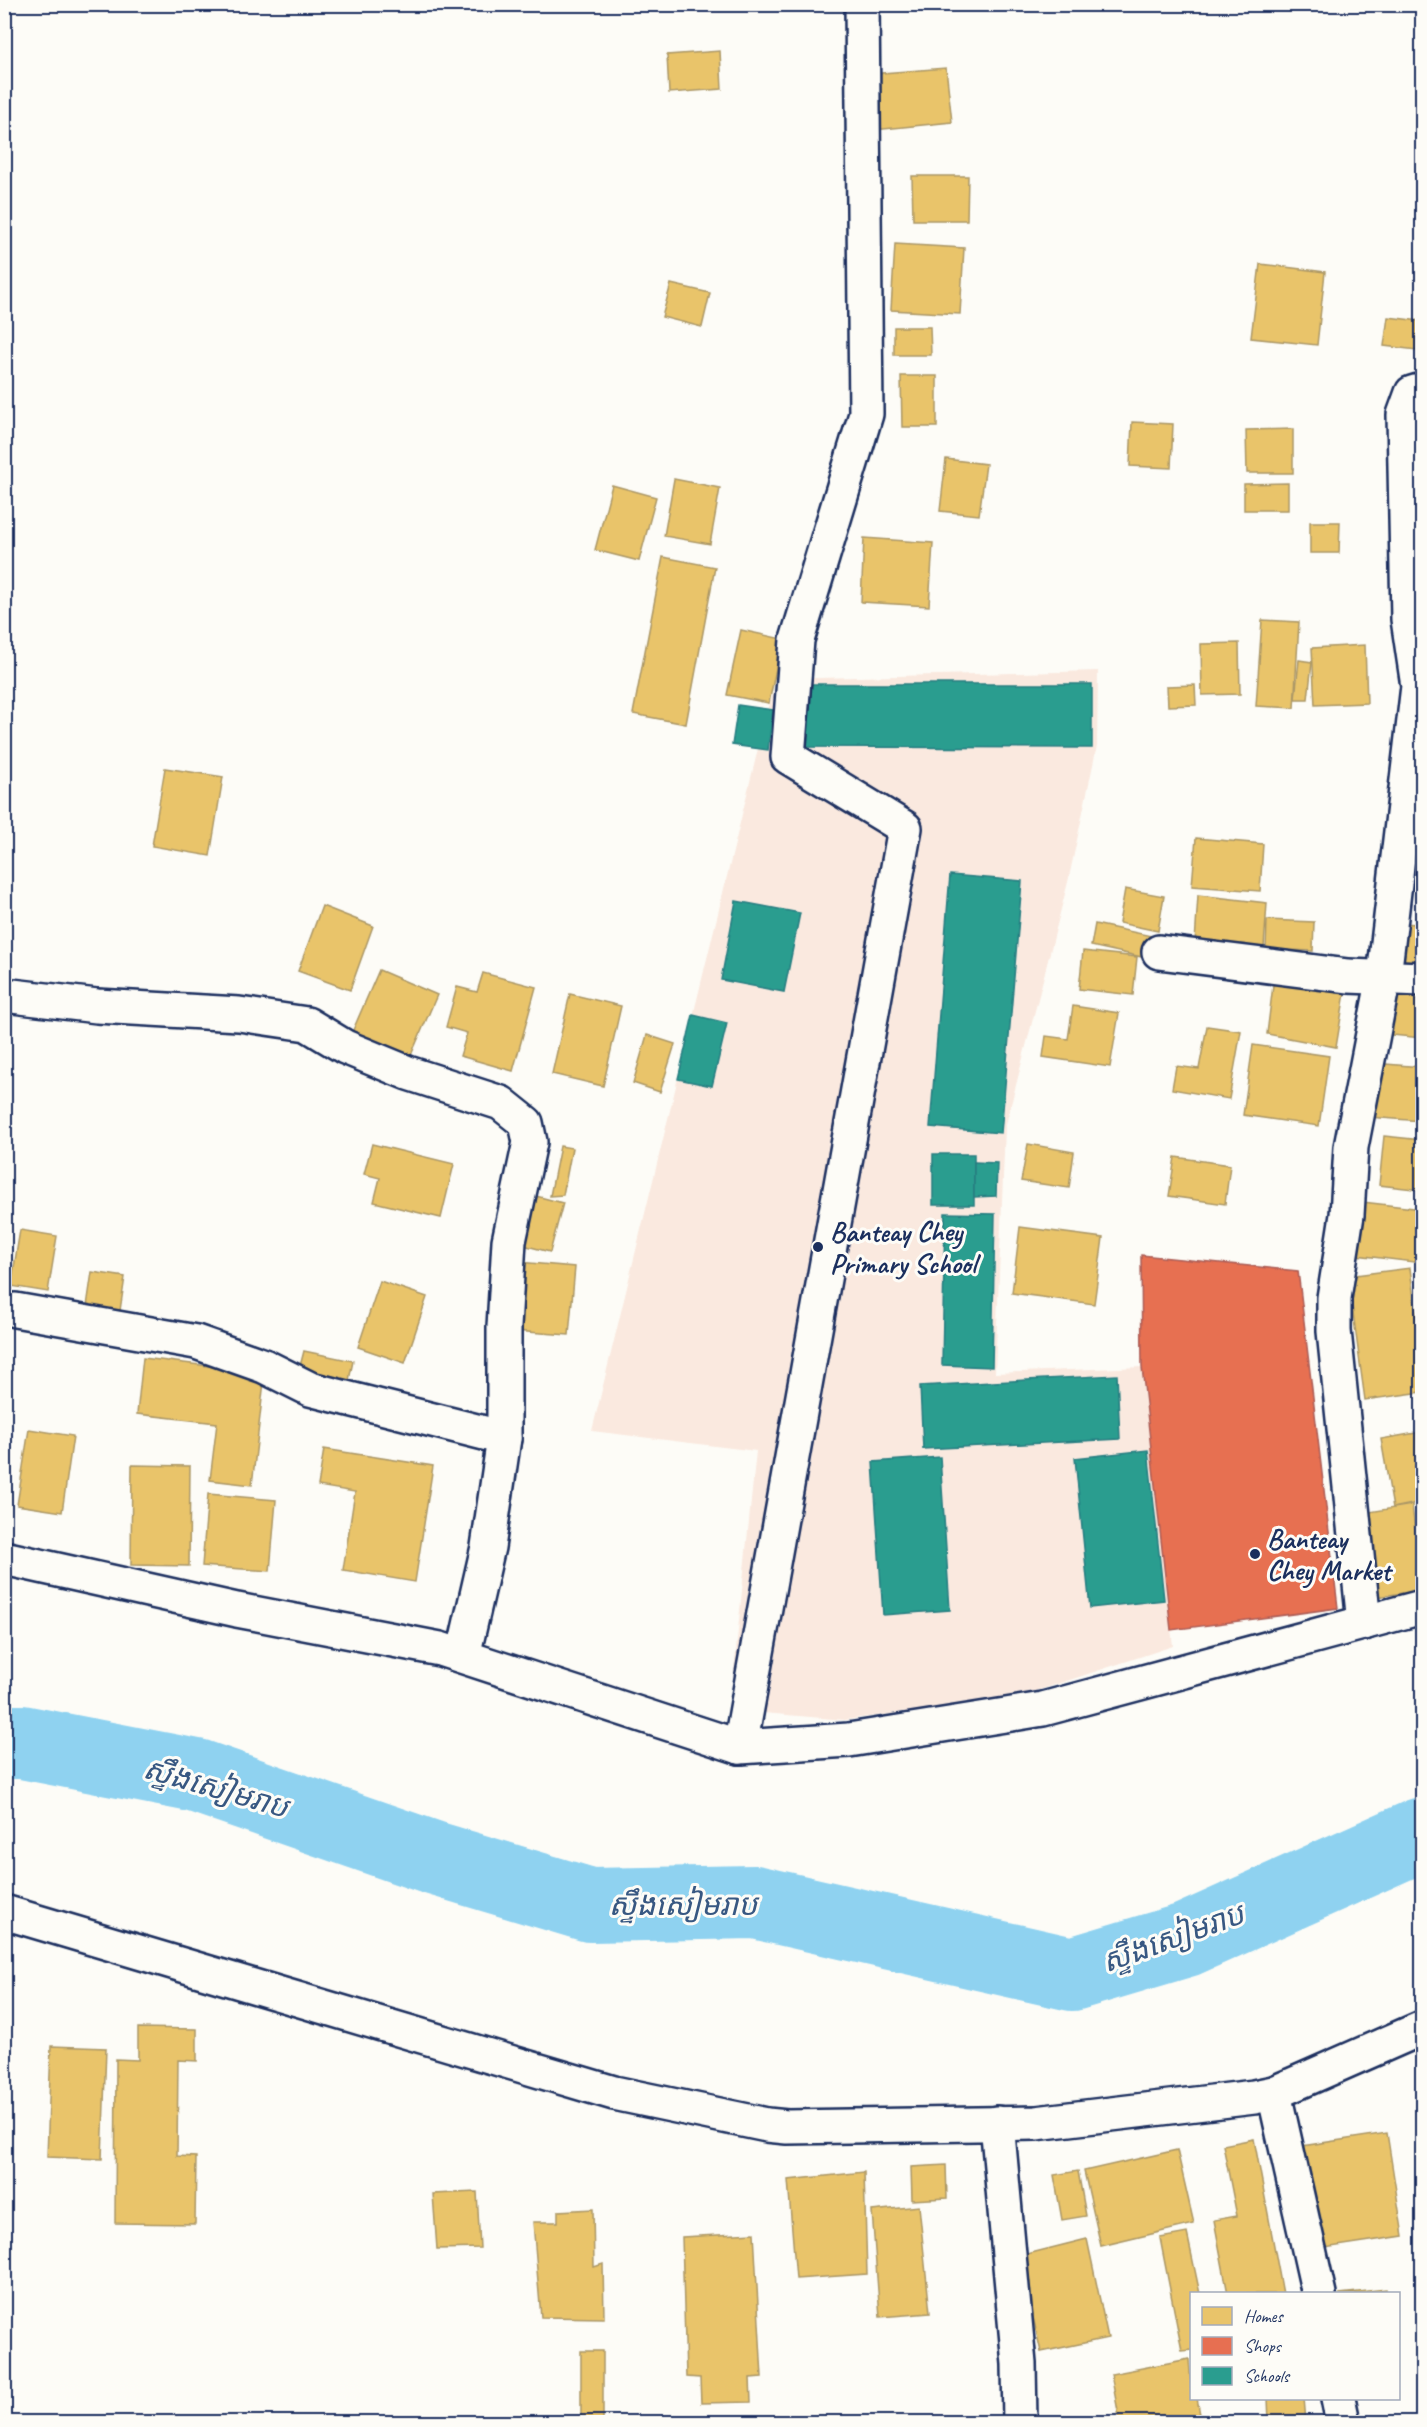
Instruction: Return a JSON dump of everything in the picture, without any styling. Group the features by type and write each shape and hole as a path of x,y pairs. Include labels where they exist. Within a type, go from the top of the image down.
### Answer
{"street":[{"path":"740,1747 905,828 788,757 797,639 866,414 862,4"},
{"path":"1364,1623 1334,1331 1334,1298 1347,1215 1351,1147 1384,977 1417,751 1418,686 1408,620 1404,415 1412,393 1422,390"},
{"path":"1160,952 1348,976 1422,979"},
{"path":"4,994 97,1006 239,1014 307,1024 345,1047 408,1073 501,1103 526,1123 530,1142 509,1240 504,1327 504,1438 488,1547 463,1656"},
{"path":"15,1310 196,1342 264,1366 310,1389 504,1438"},
{"path":"4,1558 237,1610 440,1649 740,1747 849,1740 1043,1709 1422,1607"},
{"path":"4,1912 626,2096 787,2127 1035,2123 1274,2093 1422,2028"},
{"path":"1274,2093 1319,2292"},
{"path":"996,2123 1019,2364 1020,2422"},
{"path":"1338,2400 1343,2422"}],"shaded area":[{"name":"Banteay Chey Primary School","path":"1098,671 1097,746 1068,882 1005,1128 995,1373 1142,1367 1173,1646 1015,1698 845,1720 730,1710 756,1451 592,1431 766,716 778,679"}],"building: Homes":[{"path":"720,51 722,89 669,93 667,55"},
{"path":"946,68 952,122 874,130 869,74"},
{"path":"912,176 968,176 967,220 913,220"},
{"path":"895,244 964,248 960,314 891,310"},
{"path":"1260,264 1325,272 1317,345 1251,338"},
{"path":"671,284 710,293 702,327 662,317"},
{"path":"1388,317 1420,321 1417,350 1384,346"},
{"path":"894,327 930,327 931,355 894,355"},
{"path":"901,376 937,376 937,427 902,427"},
{"path":"1132,422 1173,424 1171,468 1130,466"},
{"path":"1293,429 1293,473 1247,473 1246,430"},
{"path":"946,459 986,464 979,515 940,511"},
{"path":"674,479 720,488 710,544 664,536"},
{"path":"1288,483 1288,510 1244,510 1244,484"},
{"path":"612,485 656,497 639,561 595,550"},
{"path":"1310,522 1340,522 1339,553 1310,553"},
{"path":"864,538 933,543 929,606 861,602"},
{"path":"663,557 715,567 686,724 633,714"},
{"path":"1262,620 1299,622 1294,708 1256,706"},
{"path":"741,630 782,639 769,703 727,695"},
{"path":"1239,643 1240,694 1202,695 1201,644"},
{"path":"1365,645 1367,703 1315,705 1312,648"},
{"path":"1299,660 1312,662 1308,699 1295,699"},
{"path":"1195,685 1196,705 1168,706 1167,686"},
{"path":"165,768 223,777 210,856 152,846"},
{"path":"1415,817 1422,819 1422,840 1410,836"},
{"path":"1196,838 1263,844 1260,891 1192,886"},
{"path":"1125,889 1164,896 1158,931 1119,923"},
{"path":"1198,895 1267,903 1264,947 1195,943"},
{"path":"322,906 373,926 350,990 298,971"},
{"path":"1267,920 1314,922 1313,951 1266,949"},
{"path":"1394,923 1422,924 1422,968 1393,968"},
{"path":"1095,924 1156,937 1151,959 1091,946"},
{"path":"1083,951 1137,957 1133,995 1079,989"},
{"path":"379,970 437,995 408,1062 350,1037"},
{"path":"483,973 536,987 513,1071 460,1056 467,1033 446,1027 457,987 477,992"},
{"path":"1274,977 1346,987 1336,1047 1267,1034"},
{"path":"1388,979 1422,982 1422,1038 1382,1034"},
{"path":"570,994 621,1006 603,1086 552,1074"},
{"path":"1073,1006 1119,1013 1110,1067 1043,1057 1046,1036 1068,1039"},
{"path":"1207,1026 1241,1031 1229,1099 1172,1089 1176,1066 1199,1069"},
{"path":"647,1035 675,1044 660,1092 633,1083"},
{"path":"1253,1045 1329,1056 1319,1126 1243,1115"},
{"path":"1373,1063 1422,1067 1422,1121 1368,1117"},
{"path":"1384,1136 1422,1140 1422,1190 1379,1185"},
{"path":"372,1144 454,1164 441,1218 374,1202 380,1178 364,1174"},
{"path":"1028,1144 1074,1152 1069,1188 1021,1181"},
{"path":"560,1146 572,1148 563,1195 550,1196"},
{"path":"1175,1157 1230,1165 1225,1204 1169,1196"},
{"path":"4,1187 8,1188 6,1249 4,1249"},
{"path":"536,1196 563,1203 550,1252 523,1245"},
{"path":"1354,1201 1422,1209 1422,1263 1348,1254"},
{"path":"1020,1227 1103,1238 1094,1304 1012,1293"},
{"path":"20,1230 57,1236 48,1292 11,1286"},
{"path":"518,1262 575,1267 569,1335 513,1331"},
{"path":"1410,1268 1422,1362 1422,1392 1365,1400 1348,1276"},
{"path":"92,1272 125,1277 119,1317 86,1313"},
{"path":"380,1281 427,1297 405,1363 358,1347"},
{"path":"304,1351 353,1361 348,1385 298,1374"},
{"path":"143,1358 265,1373 252,1485 210,1480 217,1423 137,1414"},
{"path":"29,1429 73,1436 62,1512 17,1505"},
{"path":"1422,1432 1422,1502 1393,1508 1381,1439"},
{"path":"324,1449 433,1466 415,1582 343,1570 355,1492 318,1486"},
{"path":"132,1465 190,1466 189,1566 131,1565"},
{"path":"208,1494 276,1500 270,1571 202,1566"},
{"path":"1412,1505 1422,1590 1370,1598 1357,1514"},
{"path":"138,2028 197,2029 197,2061 178,2060 177,2156 196,2157 195,2224 115,2223 116,2059 138,2060"},
{"path":"51,2046 106,2048 102,2159 47,2157"},
{"path":"1418,2123 1422,2123 1422,2192 1420,2192"},
{"path":"1387,2133 1403,2236 1318,2249 1302,2146"},
{"path":"1254,2139 1283,2292 1228,2292 1214,2220 1237,2216 1223,2145"},
{"path":"1177,2150 1194,2224 1101,2246 1084,2171"},
{"path":"946,2165 947,2198 912,2200 911,2167"},
{"path":"1078,2171 1086,2216 1062,2220 1054,2175"},
{"path":"864,2172 867,2274 796,2279 788,2180"},
{"path":"477,2192 480,2248 437,2249 433,2194"},
{"path":"919,2206 930,2313 880,2317 872,2211"},
{"path":"593,2209 594,2267 603,2264 604,2318 541,2317 533,2222 558,2222 558,2211"},
{"path":"754,2233 762,2377 750,2378 751,2402 701,2403 700,2378 686,2377 682,2237"},
{"path":"1187,2233 1200,2292 1190,2292 1190,2350 1182,2351 1160,2238"},
{"path":"1087,2239 1108,2338 1041,2352 1019,2256"},
{"path":"1386,2289 1386,2292 1358,2292"},
{"path":"581,2351 603,2351 603,2422 581,2422"},
{"path":"1189,2359 1190,2400 1197,2400 1201,2420 1120,2422 1111,2374"},
{"path":"1268,2400 1304,2400 1306,2422 1269,2422"}],"building: Shops":[{"path":"1141,1255 1298,1271 1338,1608 1171,1630 1142,1367"}],"building: Schools":[{"path":"800,684 1092,684 1092,748 800,747"},
{"path":"738,705 773,710 768,750 732,745"},
{"path":"950,875 1022,881 1001,1133 930,1127"},
{"path":"736,901 800,913 784,992 721,980"},
{"path":"693,1015 727,1023 712,1086 678,1079"},
{"path":"933,1154 974,1154 974,1205 933,1205"},
{"path":"974,1162 997,1163 996,1196 974,1197"},
{"path":"945,1213 995,1214 992,1367 942,1365"},
{"path":"1117,1375 1120,1439 923,1449 920,1386"},
{"path":"1148,1450 1164,1600 1090,1608 1075,1458"},
{"path":"940,1457 950,1610 883,1615 873,1462"}],"waterway":[{"name":"ស្ទឹងសៀមរាប","path":"4,1742 22,1742 197,1776 433,1858 590,1905 755,1902 1072,1974 1186,1940 1422,1834"}],"place":[{"name":"Banteay Chey Primary School","path":"818,1247"},
{"name":"Banteay Chey Market","path":"1255,1554"}]}
